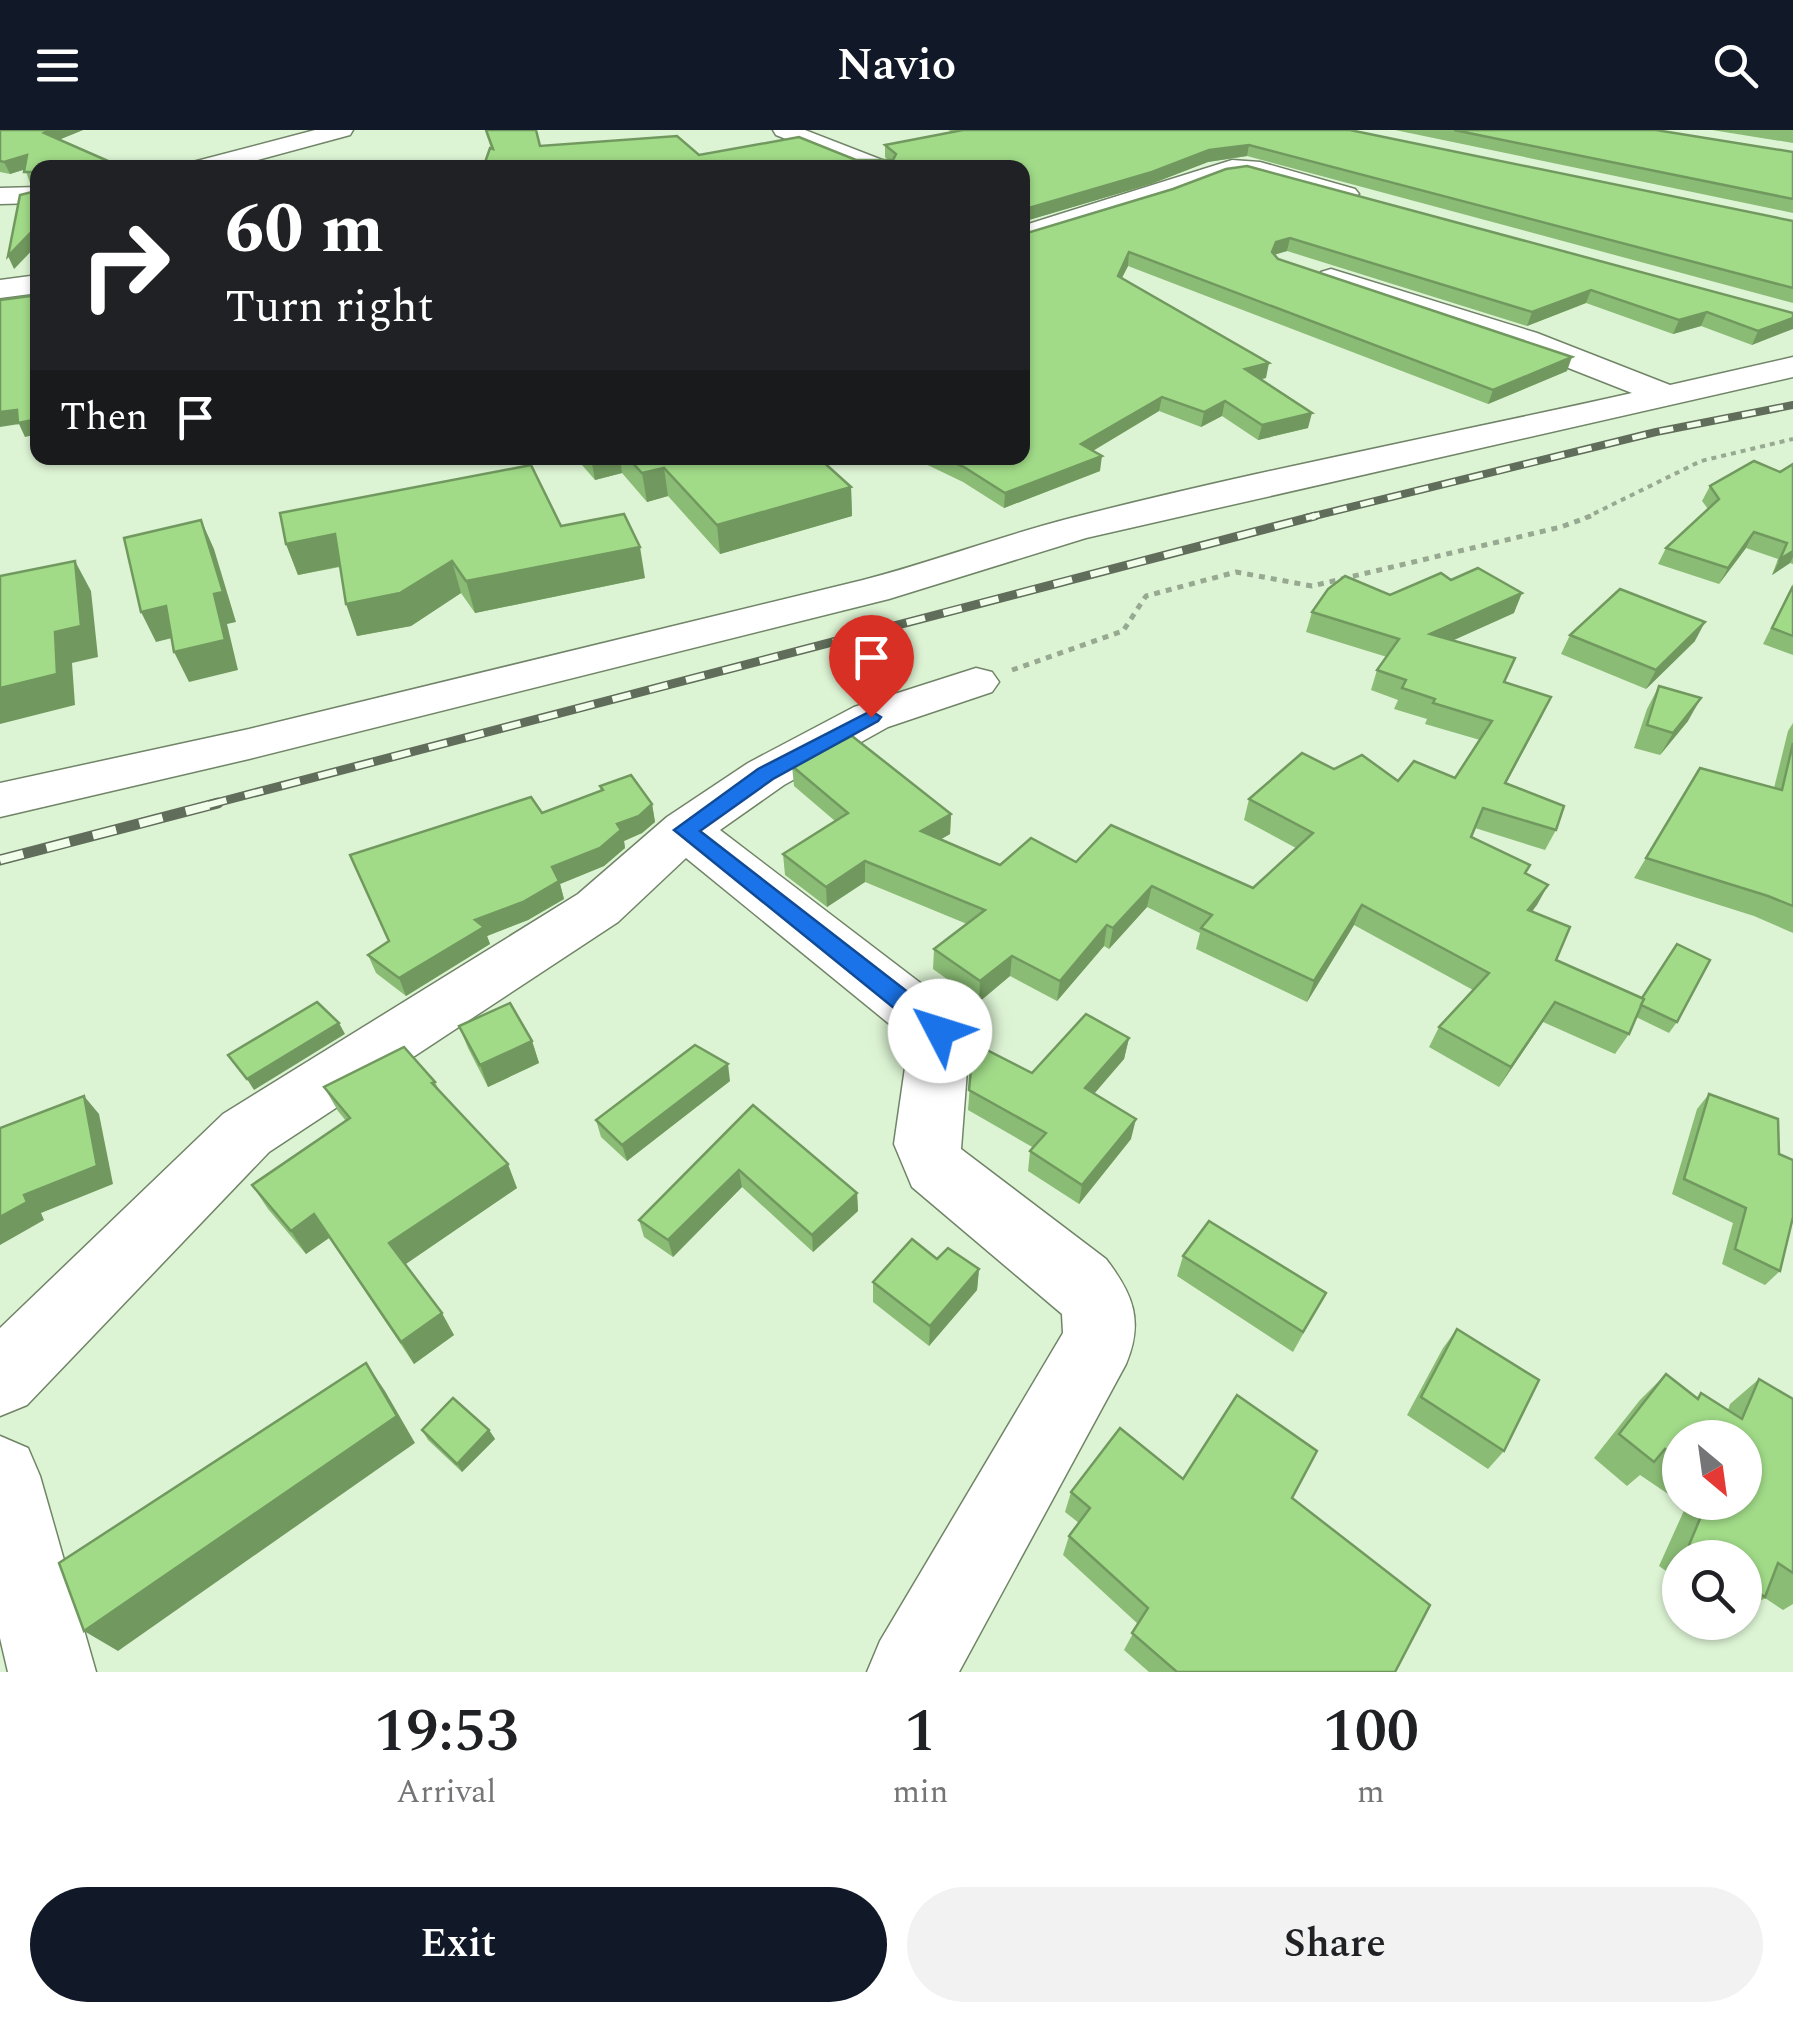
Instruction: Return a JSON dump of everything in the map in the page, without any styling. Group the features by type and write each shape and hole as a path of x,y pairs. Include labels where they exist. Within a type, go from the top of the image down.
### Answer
{"street":[{"path":"228,160 342,130"},
{"path":"784,130 861,160"},
{"path":"1030,232 1161,194 1232,167 1260,169 1373,202"},
{"path":"0,196 30,195"},
{"path":"1305,269 1526,340 1672,397"},
{"path":"0,289 30,285"},
{"path":"0,800 249,744 874,590 1078,528 1793,368"},
{"path":"0,1380 246,1133 598,908 685,830 766,774 871,717 976,682"},
{"path":"685,830 940,1031 928,1144 935,1167 1081,1282 1097,1304 1100,1339 912,1672"},
{"path":"0,1476 52,1672"}],"path":[{"path":"976,682 1122,631 1133,622 1139,602 1146,596 1236,572 1312,586 1572,527 1706,459 1793,439"}],"building":[{"path":"0,130 50,130 44,133 106,160 30,160 30,172 24,172 27,155 0,161"},
{"path":"486,130 536,130 540,146 677,136 699,155 799,137 856,160 486,160 490,148 493,149"},
{"path":"963,130 1350,130 1793,221 1793,288 1249,145 1209,150 1152,172 1030,208 1030,160 893,160 896,154 885,145"},
{"path":"1454,130 1656,130 1793,152 1793,199"},
{"path":"1247,166 1793,313 1793,318 1758,331 1707,312 1679,320 1591,290 1532,312 1290,238 1276,242 1272,252 1278,259 1572,357 1493,390 1129,252 1118,276 1269,363 1245,369 1312,413 1262,425 1225,401 1204,412 1162,397 1081,444 1102,456 1005,493 960,465 1030,465 1030,232 1226,169"},
{"path":"30,192 30,233 8,256 20,195"},
{"path":"30,296 30,421 18,423 17,410 0,412 0,300"},
{"path":"1754,461 1780,472 1793,464 1793,551 1780,559 1787,543 1754,532 1728,568 1666,548 1719,499 1710,486"},
{"path":"531,465 561,526 624,514 640,547 466,581 452,561 400,593 346,604 335,534 286,544 280,513"},
{"path":"635,465 827,465 851,487 717,525 664,468 642,473"},
{"path":"201,520 223,592 214,594 225,640 174,652 166,606 141,612 124,538"},
{"path":"75,561 81,626 55,632 57,674 0,688 0,576"},
{"path":"1478,568 1522,593 1430,634 1515,658 1504,682 1551,697 1505,783 1564,806 1556,830 1483,808 1471,837 1530,865 1525,873 1548,885 1528,910 1570,927 1556,960 1644,999 1629,1034 1555,1002 1511,1067 1439,1027 1489,973 1362,905 1314,981 1201,928 1212,915 1152,886 1113,928 1107,925 1060,981 1012,956 980,981 934,949 985,910 865,861 826,887 783,854 848,813 792,766 852,736 951,814 921,831 1000,865 1031,838 1076,862 1111,825 1253,888 1313,833 1249,799 1302,753 1334,769 1362,755 1398,781 1414,761 1455,778 1492,721 1433,703 1435,699 1402,688 1406,680 1377,670 1399,639 1312,612 1328,589 1345,576 1390,595 1441,573 1451,580"},
{"path":"1793,586 1793,636 1772,628"},
{"path":"1620,589 1705,622 1656,670 1570,635"},
{"path":"1659,686 1701,698 1673,733 1647,725"},
{"path":"1793,743 1793,906 1646,858 1700,768 1782,790"},
{"path":"631,775 652,804 639,816 617,824 621,830 600,848 552,867 559,881 523,902 475,920 484,927 399,978 368,955 389,941 350,855 531,797 542,813"},
{"path":"1677,944 1710,960 1677,1022 1641,1005"},
{"path":"317,1002 339,1023 247,1079 228,1055"},
{"path":"510,1003 532,1041 480,1065 459,1026"},
{"path":"1086,1014 1129,1038 1085,1088 1136,1119 1082,1185 1030,1151 1046,1133 969,1090 972,1058 981,1047 1032,1073"},
{"path":"695,1045 728,1064 622,1145 596,1120"},
{"path":"404,1047 508,1164 389,1243 442,1313 401,1342 314,1214 291,1231 252,1185 350,1118 324,1087"},
{"path":"1709,1094 1778,1119 1779,1154 1793,1160 1793,1217 1780,1271 1735,1249 1746,1208 1684,1179"},
{"path":"84,1096 97,1166 24,1195 27,1202 0,1217 0,1128"},
{"path":"753,1105 857,1193 812,1235 739,1170 668,1240 639,1220"},
{"path":"1209,1221 1326,1293 1303,1332 1183,1256"},
{"path":"912,1239 937,1259 948,1248 979,1269 930,1326 873,1282"},
{"path":"1457,1329 1539,1380 1504,1451 1421,1397"},
{"path":"366,1363 397,1416 84,1631 59,1563"},
{"path":"1666,1374 1698,1399 1701,1393 1742,1419 1759,1379 1793,1399 1793,1573 1778,1563 1765,1597 1762,1540 1691,1540 1699,1520 1762,1520 1762,1420 1662,1420 1662,1453 1654,1462 1619,1434"},
{"path":"1237,1395 1317,1451 1292,1498 1430,1605 1395,1672 1177,1672 1132,1633 1148,1608 1069,1536 1090,1508 1071,1492 1120,1428 1183,1479"},
{"path":"453,1398 489,1430 457,1464 422,1430"}],"railway":[{"path":"1306,518 1656,432 1793,405"},
{"path":"208,805 1315,516"},
{"path":"0,860 218,803"}],"route":[{"path":"871,717 766,774 685,830 940,1031"}]}
